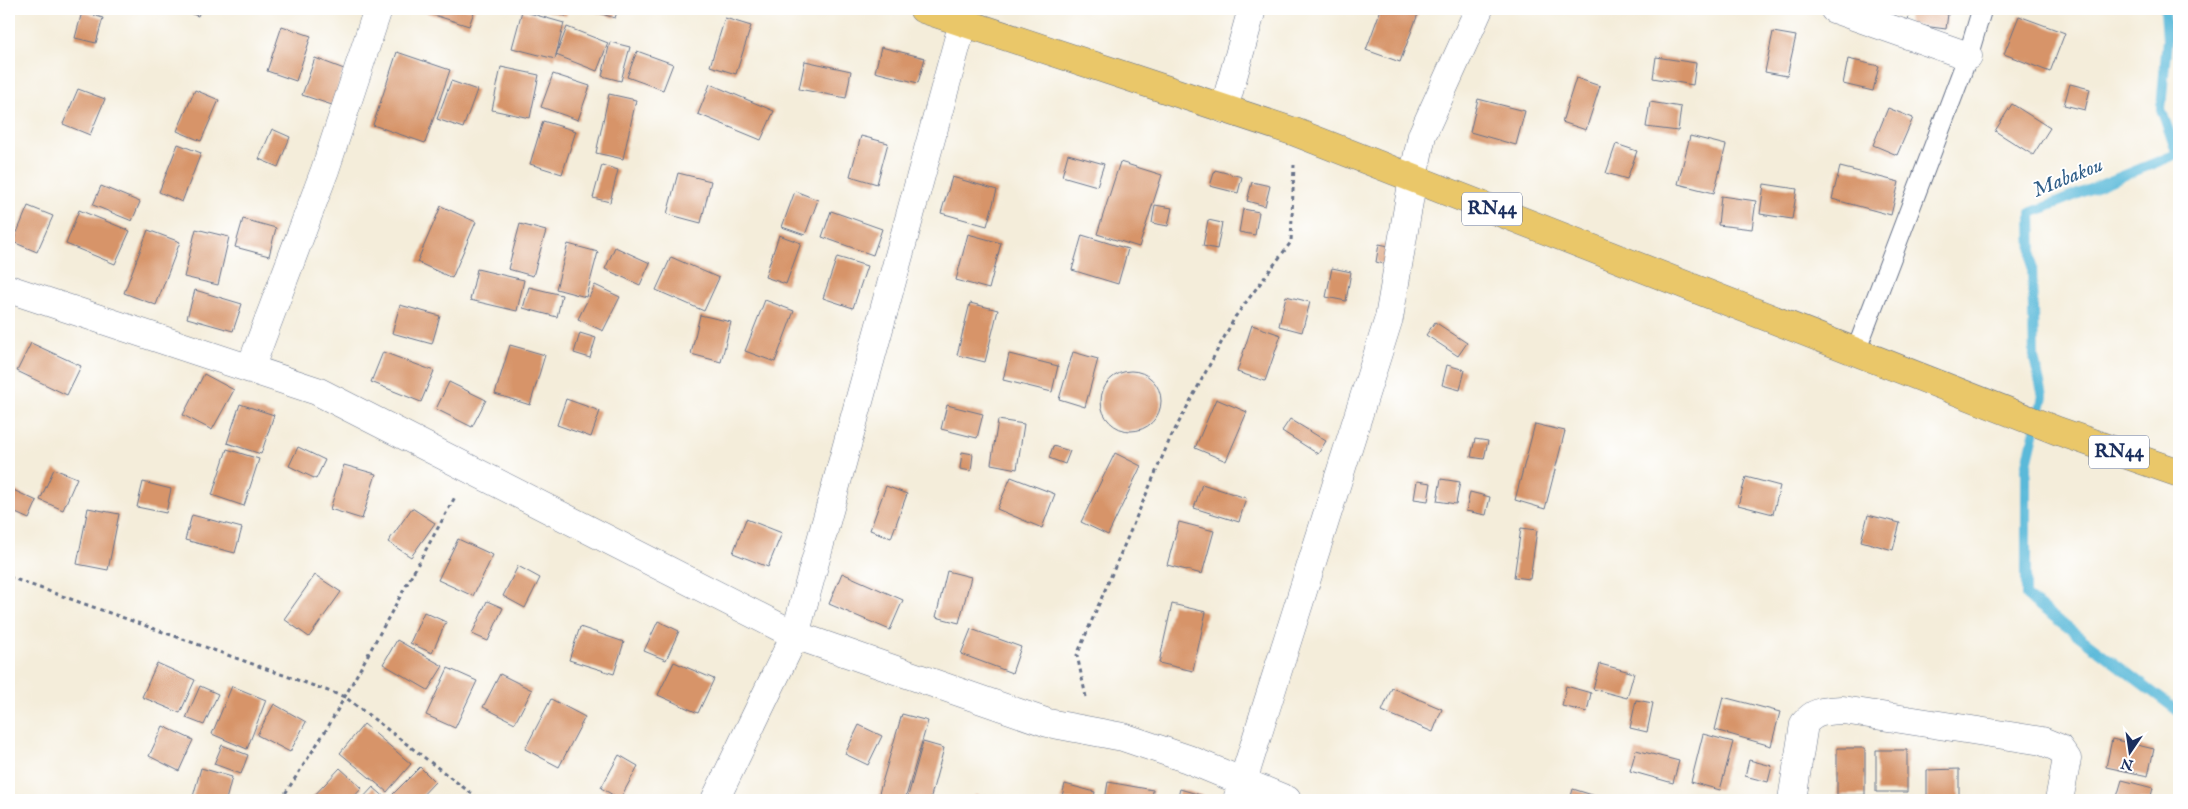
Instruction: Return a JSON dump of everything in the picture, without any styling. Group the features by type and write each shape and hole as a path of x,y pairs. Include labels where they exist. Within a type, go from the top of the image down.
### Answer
{"main road":[{"name":"RN44","path":"923,9 1295,132 2058,431 2179,473"}],"street":[{"path":"250,369 325,170 378,9"},
{"path":"1224,108 1252,9"},
{"path":"1240,791 1389,318 1412,178 1422,135 1479,9"},
{"path":"1834,9 1968,56"},
{"path":"715,800 795,635 963,22"},
{"path":"9,289 316,391 795,635 1048,723 1132,740 1188,759 1240,791 1287,800"},
{"path":"1792,800 1804,724 1811,715 1820,711 1843,710 2042,741 2058,748 2067,760 2059,800"}],"lane":[{"path":"1856,351 1968,56 1982,9"}],"path":[{"path":"1093,732 1077,655 1170,439 1235,317 1291,242 1295,132"},
{"path":"281,800 345,697 470,469"},
{"path":"9,576 345,697 480,800"}],"building":[{"path":"177,9 201,9 198,16"},
{"path":"415,9 475,9 469,26"},
{"path":"538,9 568,9 566,16"},
{"path":"585,9 618,9 615,18"},
{"path":"1381,9 1403,9 1418,14 1400,62 1366,50"},
{"path":"1909,9 1948,14 1946,29 1908,24"},
{"path":"522,11 564,23 555,59 512,48"},
{"path":"82,12 103,18 96,43 75,38"},
{"path":"2019,16 2065,33 2050,72 2004,54"},
{"path":"725,18 751,26 736,74 710,66"},
{"path":"282,26 311,36 296,81 267,71"},
{"path":"567,27 608,43 597,71 556,55"},
{"path":"1773,32 1796,36 1787,76 1765,72"},
{"path":"610,42 630,47 621,81 602,76"},
{"path":"881,47 925,58 918,83 875,72"},
{"path":"637,51 673,64 663,90 627,77"},
{"path":"397,52 450,70 425,143 373,125"},
{"path":"1656,57 1696,63 1693,85 1653,78"},
{"path":"315,58 344,69 332,105 302,95"},
{"path":"1848,59 1879,66 1873,91 1843,84"},
{"path":"805,61 851,71 846,98 799,89"},
{"path":"501,67 539,75 530,118 492,110"},
{"path":"553,74 590,86 578,120 541,107"},
{"path":"1576,78 1600,86 1586,130 1562,122"},
{"path":"451,81 477,90 463,128 437,119"},
{"path":"710,84 774,111 761,140 698,114"},
{"path":"2070,84 2090,89 2085,110 2064,105"},
{"path":"78,89 105,99 90,135 63,124"},
{"path":"195,90 219,100 201,141 177,131"},
{"path":"609,94 636,100 623,159 596,153"},
{"path":"1478,99 1525,111 1516,145 1470,132"},
{"path":"1650,102 1681,107 1678,131 1646,127"},
{"path":"2012,104 2050,128 2033,155 1995,131"},
{"path":"1888,108 1913,118 1897,155 1873,145"},
{"path":"543,121 576,131 562,174 530,164"},
{"path":"272,129 290,137 278,167 259,159"},
{"path":"861,136 888,143 877,184 850,176"},
{"path":"1690,136 1726,145 1714,193 1678,184"},
{"path":"178,144 201,153 182,202 159,192"},
{"path":"1616,144 1637,151 1627,179 1606,173"},
{"path":"1068,154 1104,164 1097,186 1062,176"},
{"path":"1120,162 1162,175 1139,247 1097,234"},
{"path":"602,165 618,170 610,202 593,198"},
{"path":"1840,167 1899,182 1891,215 1832,199"},
{"path":"1215,170 1242,177 1238,193 1210,186"},
{"path":"678,173 711,181 701,223 667,214"},
{"path":"952,177 997,190 987,226 941,213"},
{"path":"1252,182 1270,186 1265,206 1247,201"},
{"path":"1764,184 1797,189 1792,219 1760,214"},
{"path":"101,186 140,202 132,221 93,205"},
{"path":"795,191 818,200 805,235 782,227"},
{"path":"1721,196 1756,201 1752,229 1718,225"},
{"path":"1155,205 1172,208 1168,226 1152,223"},
{"path":"28,206 53,216 37,252 13,242"},
{"path":"441,206 476,222 452,278 417,262"},
{"path":"1243,209 1259,212 1255,235 1239,232"},
{"path":"79,210 130,231 115,264 66,244"},
{"path":"831,211 882,229 873,255 822,237"},
{"path":"243,219 276,228 269,256 235,247"},
{"path":"1208,220 1222,223 1217,249 1203,246"},
{"path":"520,224 546,231 533,276 508,269"},
{"path":"196,229 229,237 218,285 184,277"},
{"path":"148,230 180,242 156,305 124,293"},
{"path":"968,234 1001,243 989,289 956,280"},
{"path":"779,235 801,243 786,284 765,277"},
{"path":"1082,235 1128,249 1118,284 1072,270"},
{"path":"568,244 598,252 586,297 556,289"},
{"path":"1379,244 1399,248 1396,267 1376,262"},
{"path":"615,247 650,263 640,285 605,269"},
{"path":"671,257 719,278 704,311 656,290"},
{"path":"837,257 867,266 853,308 823,298"},
{"path":"1332,268 1351,272 1346,301 1326,297"},
{"path":"477,269 524,280 517,311 470,300"},
{"path":"595,285 620,297 603,331 578,319"},
{"path":"529,287 562,295 557,317 523,308"},
{"path":"195,290 242,304 233,331 187,318"},
{"path":"1286,296 1310,302 1302,332 1279,326"},
{"path":"765,300 794,311 775,362 745,351"},
{"path":"970,303 998,310 985,362 957,355"},
{"path":"400,305 440,316 432,344 392,333"},
{"path":"700,315 731,322 721,362 691,354"},
{"path":"1435,322 1467,343 1458,356 1426,335"},
{"path":"1252,325 1281,335 1265,381 1237,372"},
{"path":"580,333 596,338 590,358 574,353"},
{"path":"31,343 81,366 67,395 17,371"},
{"path":"510,345 545,355 530,405 495,394"},
{"path":"383,352 434,371 421,402 371,382"},
{"path":"1073,352 1098,359 1085,407 1059,399"},
{"path":"1009,354 1058,366 1052,392 1003,380"},
{"path":"1447,365 1465,370 1460,390 1442,385"},
{"path":"1131,371 1147,376 1152,380 1156,385 1161,401 1156,417 1152,422 1147,426 1131,431 1115,426 1110,422 1106,417 1101,401 1106,385 1110,380 1115,376"},
{"path":"204,374 234,390 212,430 183,415"},
{"path":"449,382 486,400 472,427 436,409"},
{"path":"566,399 600,411 591,437 557,425"},
{"path":"1216,399 1247,412 1226,461 1195,448"},
{"path":"240,404 274,415 261,454 227,443"},
{"path":"947,405 983,414 977,438 941,429"},
{"path":"1290,419 1326,441 1318,454 1282,431"},
{"path":"998,420 1024,424 1017,469 991,464"},
{"path":"1535,424 1565,431 1545,509 1515,500"},
{"path":"1475,439 1488,441 1484,459 1471,457"},
{"path":"1053,446 1070,451 1065,464 1049,458"},
{"path":"298,447 325,460 316,479 289,466"},
{"path":"227,449 259,459 244,506 212,495"},
{"path":"962,452 973,454 971,471 960,469"},
{"path":"1115,453 1141,466 1108,535 1081,522"},
{"path":"344,465 376,474 362,519 330,509"},
{"path":"54,469 77,478 63,510 40,500"},
{"path":"1011,477 1055,494 1042,528 997,509"},
{"path":"1746,477 1780,486 1773,514 1738,505"},
{"path":"1441,479 1460,482 1456,504 1437,501"},
{"path":"1417,481 1431,483 1428,501 1414,499"},
{"path":"143,482 171,489 166,513 137,507"},
{"path":"1202,484 1246,498 1239,522 1194,508"},
{"path":"886,486 907,494 891,538 870,530"},
{"path":"9,488 37,501 29,519 9,510"},
{"path":"1470,492 1490,497 1486,515 1466,511"},
{"path":"88,508 119,514 108,570 77,564"},
{"path":"412,508 435,523 411,557 388,542"},
{"path":"192,515 242,528 235,553 185,540"},
{"path":"1868,515 1900,523 1893,550 1861,541"},
{"path":"746,519 782,533 768,567 733,553"},
{"path":"1179,522 1214,531 1202,574 1167,565"},
{"path":"1521,528 1537,530 1530,579 1514,577"},
{"path":"458,539 493,555 473,596 438,580"},
{"path":"518,566 540,578 525,608 503,596"},
{"path":"947,571 971,577 959,623 936,617"},
{"path":"842,573 903,600 890,630 829,604"},
{"path":"315,575 341,592 309,637 284,619"},
{"path":"487,601 503,608 488,641 472,634"},
{"path":"1172,604 1206,612 1193,671 1159,663"},
{"path":"424,612 446,622 432,653 410,643"},
{"path":"658,621 679,631 666,660 644,651"},
{"path":"580,627 624,642 614,674 569,660"},
{"path":"971,629 1021,647 1012,673 961,654"},
{"path":"397,640 443,666 428,690 383,664"},
{"path":"674,662 714,679 698,713 658,695"},
{"path":"157,663 195,680 180,713 142,697"},
{"path":"1600,664 1634,673 1627,698 1593,689"},
{"path":"448,668 477,681 455,728 426,715"},
{"path":"500,674 532,690 515,723 483,707"},
{"path":"200,686 218,694 204,725 186,718"},
{"path":"232,686 266,700 247,749 212,734"},
{"path":"1566,686 1591,693 1587,712 1562,706"},
{"path":"1392,688 1442,709 1433,732 1382,711"},
{"path":"1723,697 1780,712 1771,746 1715,730"},
{"path":"551,699 585,717 559,767 525,749"},
{"path":"1636,700 1653,703 1647,732 1630,728"},
{"path":"274,704 306,722 290,752 257,735"},
{"path":"902,714 928,721 905,800 877,800"},
{"path":"364,724 411,764 387,792 340,753"},
{"path":"859,725 882,736 868,765 845,754"},
{"path":"163,726 193,740 179,771 149,756"},
{"path":"1703,734 1733,742 1720,790 1691,782"},
{"path":"2112,739 2154,749 2148,776 2106,767"},
{"path":"923,742 944,748 930,800 907,800"},
{"path":"222,745 248,755 241,774 214,764"},
{"path":"1837,748 1865,748 1865,795 1837,795"},
{"path":"1636,750 1679,761 1673,783 1630,771"},
{"path":"1876,750 1907,750 1907,792 1876,792"},
{"path":"619,755 638,766 620,799 601,788"},
{"path":"1749,760 1772,766 1768,782 1745,776"},
{"path":"420,767 435,782 418,800 399,800 393,794"},
{"path":"201,768 232,777 226,800 192,800"},
{"path":"340,768 362,788 351,800 310,800"},
{"path":"1959,769 1959,800 1927,800 1927,770"},
{"path":"2122,780 2153,788 2150,800 2116,800"},
{"path":"1108,782 1153,790 1152,800 1105,800"},
{"path":"1065,784 1095,792 1093,800 1061,800"},
{"path":"373,787 388,800 361,800"},
{"path":"1180,789 1207,797 1206,800 1177,800"},
{"path":"1573,789 1602,798 1601,800 1570,800"},
{"path":"975,795 996,799 996,800 974,800"}],"waterway":[{"name":"Mabakou","path":"2165,9 2167,40 2161,109 2177,154 2031,213 2034,358 2043,396 2026,468 2026,596 2179,712"}]}
